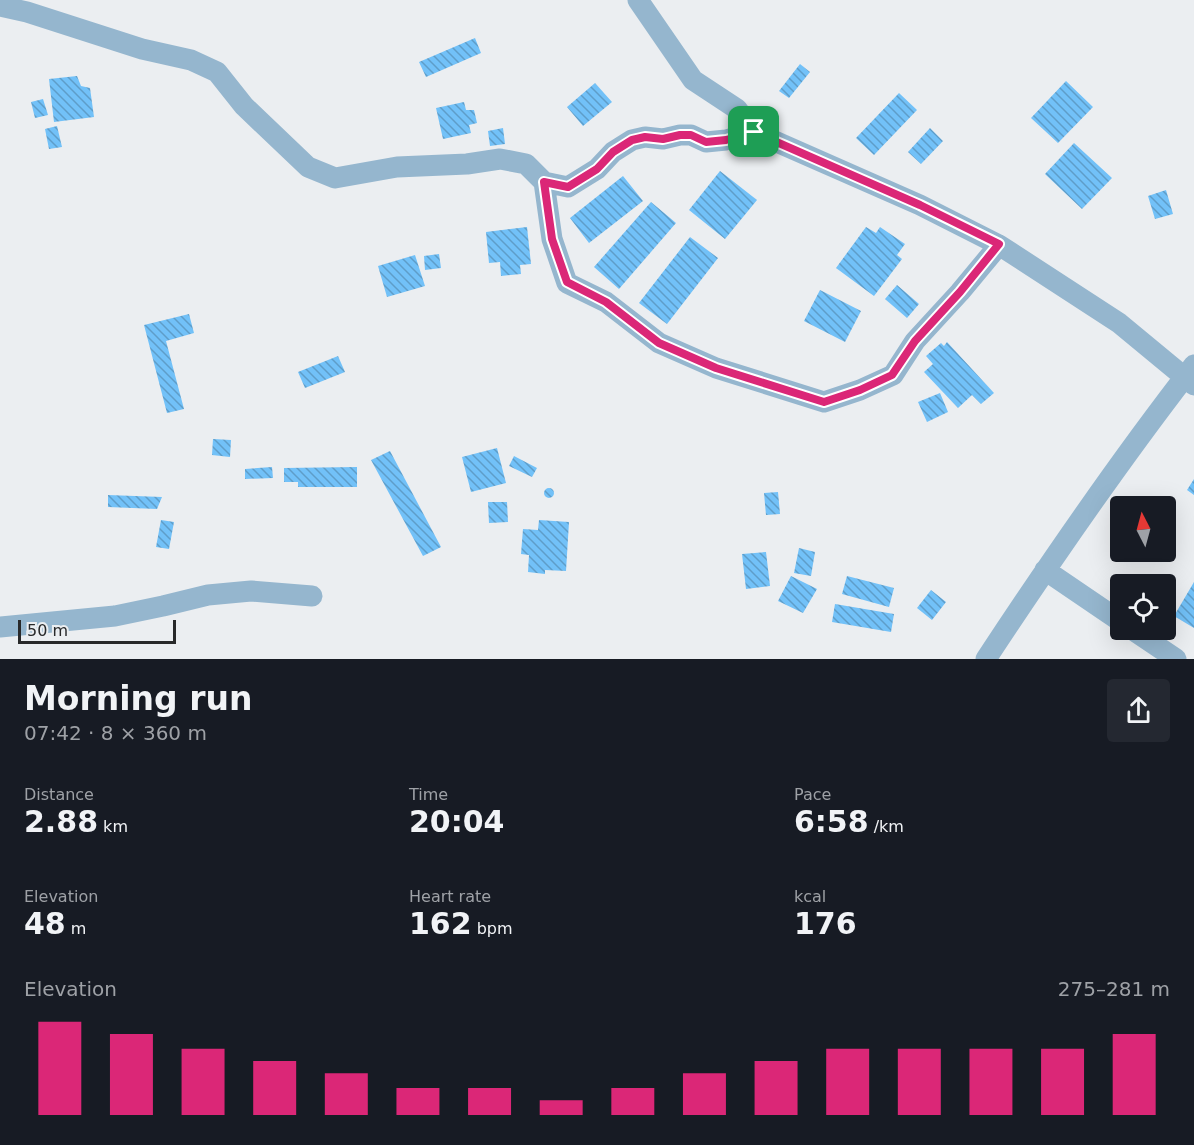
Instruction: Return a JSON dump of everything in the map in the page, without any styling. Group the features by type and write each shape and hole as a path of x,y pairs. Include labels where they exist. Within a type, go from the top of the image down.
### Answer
{"street":[{"path":"638,0 693,80 737,109 754,132 920,205 999,244 1119,323 1191,376 1045,570 986,659"},
{"path":"0,6 27,12 142,49 191,60 217,72 244,105 308,167 335,178 398,167 449,165 500,159 526,164 544,182 568,187 597,169 613,152 632,140 645,137 663,139 691,135 706,142 726,140 754,132"},
{"path":"544,182 552,239 567,282 606,302 659,343 716,368 824,402 860,390 892,375 915,341 960,292 999,244"},
{"path":"1045,570 1110,614"},
{"path":"0,627 115,615 207,595 251,591 312,596"},
{"path":"1148,640 1176,659"}],"building":[{"path":"475,38 481,53 426,77 419,62"},
{"path":"800,64 810,72 789,98 779,91"},
{"path":"77,76 81,86 90,88 94,117 54,122 49,79"},
{"path":"1066,81 1093,107 1058,143 1031,118"},
{"path":"595,83 612,102 583,126 567,107"},
{"path":"899,93 917,110 874,155 856,138"},
{"path":"43,99 48,115 35,118 31,102"},
{"path":"464,102 466,110 474,110 477,123 469,125 471,133 443,139 436,108"},
{"path":"57,126 62,147 49,149 45,129"},
{"path":"503,128 505,144 490,146 488,131"},
{"path":"930,128 943,141 921,164 908,152"},
{"path":"1074,143 1112,178 1082,209 1045,174"},
{"path":"720,171 757,200 725,239 689,210"},
{"path":"623,176 643,201 589,243 570,218"},
{"path":"1166,190 1173,214 1155,219 1148,196"},
{"path":"651,202 676,223 619,289 594,267"},
{"path":"527,227 531,264 520,265 521,274 501,276 500,262 489,263 486,232"},
{"path":"866,227 876,233 880,227 905,244 897,255 902,259 874,296 836,268"},
{"path":"690,237 718,258 667,324 639,303"},
{"path":"439,254 441,268 425,270 424,256"},
{"path":"415,255 425,286 387,297 378,266"},
{"path":"897,285 919,304 907,318 885,299"},
{"path":"820,290 861,311 845,342 804,321"},
{"path":"189,314 194,333 166,341 184,409 167,413 144,325"},
{"path":"947,342 994,393 981,404 972,395 958,408 924,372 933,364 926,356 941,343 944,346"},
{"path":"338,356 345,372 305,388 298,372"},
{"path":"940,393 948,412 927,422 918,402"},
{"path":"213,439 231,440 230,457 212,455"},
{"path":"497,448 506,483 471,492 462,457"},
{"path":"390,451 441,547 423,556 371,460"},
{"path":"514,456 537,468 532,477 509,466"},
{"path":"272,467 273,478 245,479 245,469"},
{"path":"357,467 357,487 298,487 298,482 284,482 284,468"},
{"path":"1194,479 1194,495 1187,490"},
{"path":"549,488 554,493 549,498 544,493"},
{"path":"778,492 780,514 766,515 764,493"},
{"path":"108,495 162,497 157,509 108,507"},
{"path":"488,502 507,502 508,522 489,523"},
{"path":"161,520 174,522 169,549 156,547"},
{"path":"539,520 569,522 566,571 545,570 545,574 528,572 529,555 521,554 523,529 538,530"},
{"path":"799,548 815,552 811,576 794,573"},
{"path":"766,552 770,586 746,589 742,554"},
{"path":"791,576 817,589 803,613 778,601"},
{"path":"847,576 894,588 889,607 842,594"},
{"path":"1194,582 1194,628 1176,617 1176,613"},
{"path":"931,590 946,602 932,620 917,608"},
{"path":"835,604 894,614 891,632 832,622"}],"route":[{"path":"754,132 920,205 999,244 960,292 915,341 892,375 860,390 824,402 797,395 716,368 659,343 606,302 567,282 552,239 544,182 568,187 597,169 613,152 632,140 645,137 663,139 691,135 706,142 726,140 754,132"}]}
